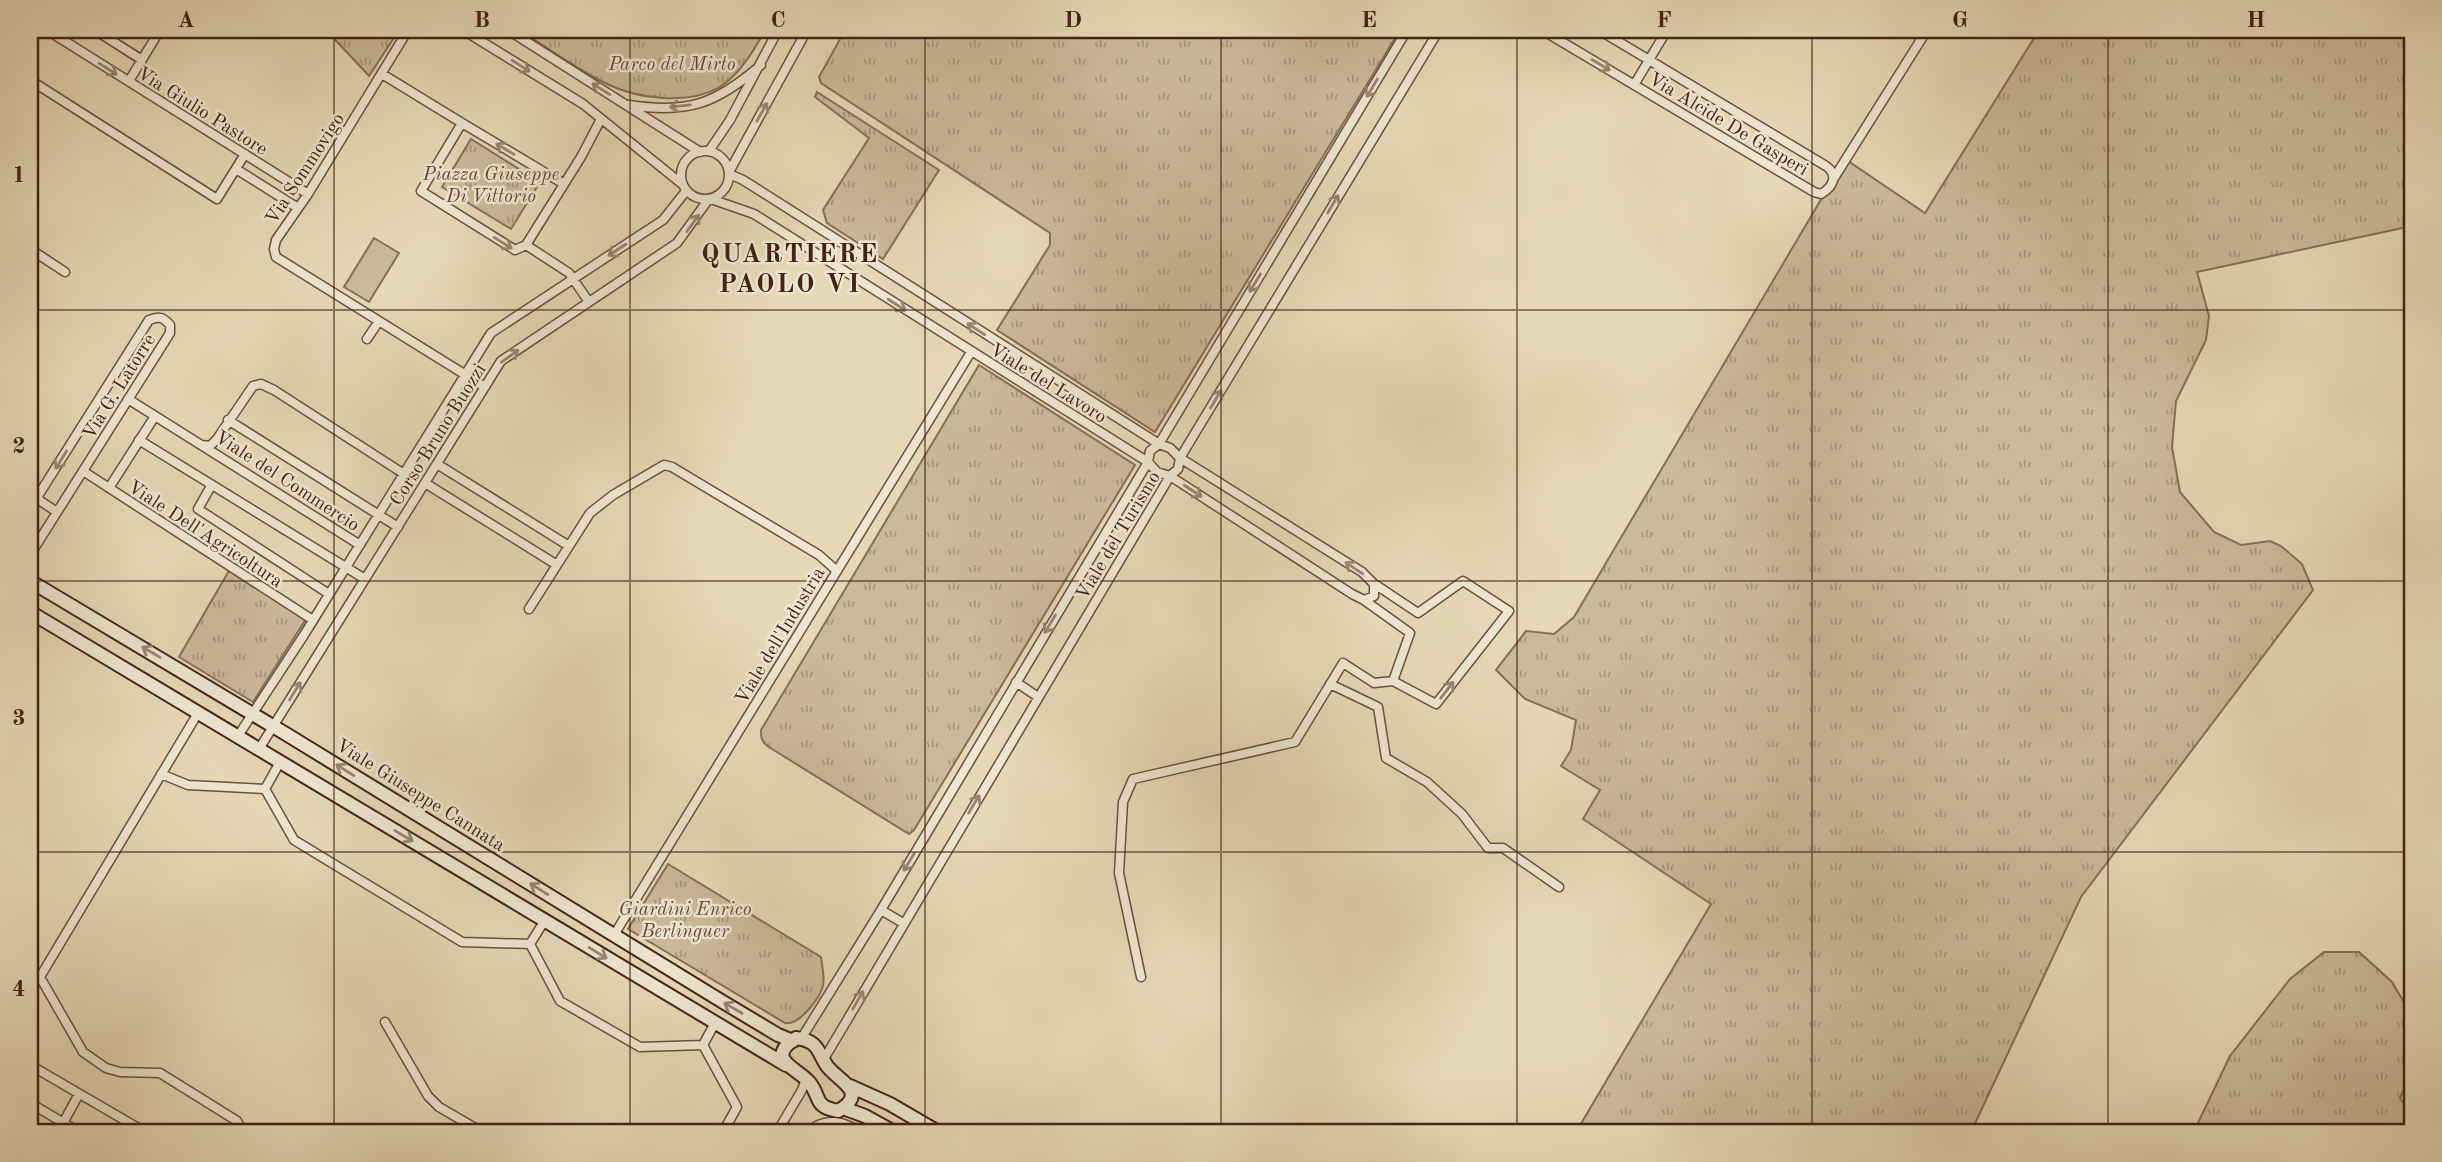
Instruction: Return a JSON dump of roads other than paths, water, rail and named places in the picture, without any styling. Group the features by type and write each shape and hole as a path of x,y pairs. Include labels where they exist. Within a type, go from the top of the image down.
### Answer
{"street":[{"name":"Via Giulio Pastore","path":"47,30 308,194"},
{"name":"Via Giulio Pastore","path":"95,30 142,60"},
{"path":"129,81 160,30"},
{"name":"Via Sommovigo","path":"408,30 308,194 276,240 274,249 276,257 485,387"},
{"path":"463,30 583,104 700,199 710,199 725,190 729,173 807,30"},
{"path":"508,30 704,151 722,158 729,173"},
{"path":"684,187 682,167 686,160 704,151 761,65 778,30"},
{"name":"Viale del Turismo","path":"797,1040 881,909 1147,462 1150,451 1159,444 1407,30"},
{"name":"Viale del Turismo","path":"824,1059 1038,696 1170,476 1178,468 1181,458 1438,30"},
{"name":"Via Alcide De Gasperi","path":"1542,30 1814,192 1821,194 1828,190 1834,178 1832,170 1599,30"},
{"path":"1634,85 1667,30"},
{"path":"1834,178 1927,30"},
{"path":"626,104 657,108 684,107 707,101 729,92 761,65"},
{"path":"382,74 564,184"},
{"path":"30,80 217,198 245,154"},
{"path":"462,123 421,191 516,250 526,245 601,119"},
{"path":"236,169 298,208"},
{"name":"Viale del Lavoro","path":"710,199 754,214 1147,462 1157,472 1170,476 1364,600 1409,633 1393,681 1436,704 1509,611 1463,582 1418,613 1362,572 1181,458 1170,448 1159,444 729,173"},
{"name":"Corso Bruno Buozzi","path":"238,736 491,333 663,220 684,187"},
{"name":"Corso Bruno Buozzi","path":"259,749 501,361 677,243 710,199"},
{"path":"526,245 574,278 589,302"},
{"path":"30,249 65,272"},
{"name":"Via G. Latorre","path":"30,555 170,333 170,325 164,319 157,317 149,320 33,497"},
{"path":"368,339 379,321"},
{"name":"Viale dell'Industria","path":"614,935 971,352"},
{"name":"Viale del Commercio","path":"200,444 210,446 253,387 261,384 404,474"},
{"path":"128,399 200,444"},
{"path":"108,488 155,415"},
{"path":"228,420 398,527"},
{"path":"139,440 365,579"},
{"name":"Viale del Commercio","path":"200,444 360,545"},
{"path":"437,464 569,546"},
{"path":"529,610 590,513 613,495 664,465 672,467 818,555 837,571"},
{"name":"Viale Dell'Agricoltura","path":"83,471 313,620"},
{"path":"425,483 557,565"},
{"path":"211,485 198,509 329,594"},
{"path":"33,497 57,512"},
{"name":"Viale Giuseppe Cannata","path":"30,581 252,713 734,1009 778,1035 813,1044 828,1067 850,1086 890,1104 939,1132"},
{"path":"1364,600 1374,596 1374,584 1371,581"},
{"path":"30,612 786,1065 806,1079 820,1104 828,1109 838,1111 843,1108 849,1100 850,1086"},
{"path":"1141,977 1119,873 1123,802 1133,779 1295,742 1343,663 1374,683 1393,681"},
{"path":"1016,682 1038,696"},
{"path":"1330,684 1378,707 1386,758 1427,782 1462,814 1488,848 1503,848 1559,887"},
{"path":"198,713 40,977 83,1052 92,1061 120,1072 160,1073 237,1121 242,1132"},
{"path":"265,789 280,762"},
{"path":"161,774 188,785 265,789"},
{"path":"265,789 294,840 462,942 530,944"},
{"path":"881,909 903,923"},
{"path":"530,944 545,920"},
{"path":"530,944 560,1001 640,1048 703,1045"},
{"path":"385,1022 428,1096 439,1107 482,1132"},
{"path":"703,1045 715,1023"},
{"path":"786,1065 783,1057 785,1049 797,1040"},
{"path":"703,1045 737,1107 723,1132"},
{"path":"30,1065 145,1132"},
{"path":"777,1132 806,1079"},
{"path":"63,1123 79,1094"},
{"path":"30,1103 79,1132"},
{"path":"843,1108 865,1116 894,1132"},
{"path":"814,1129 828,1109"},
{"path":"814,1129 826,1122 841,1121 861,1132"}],"district":[{"name":"QUARTIERE PAOLO VI","path":"790,268"}],"park label":[{"name":"Parco del Mirto","path":"672,63"},
{"name":"Piazza Giuseppe Di Vittorio","path":"491,184"},
{"name":"Giardini Enrico Berlinguer","path":"685,919"}]}
